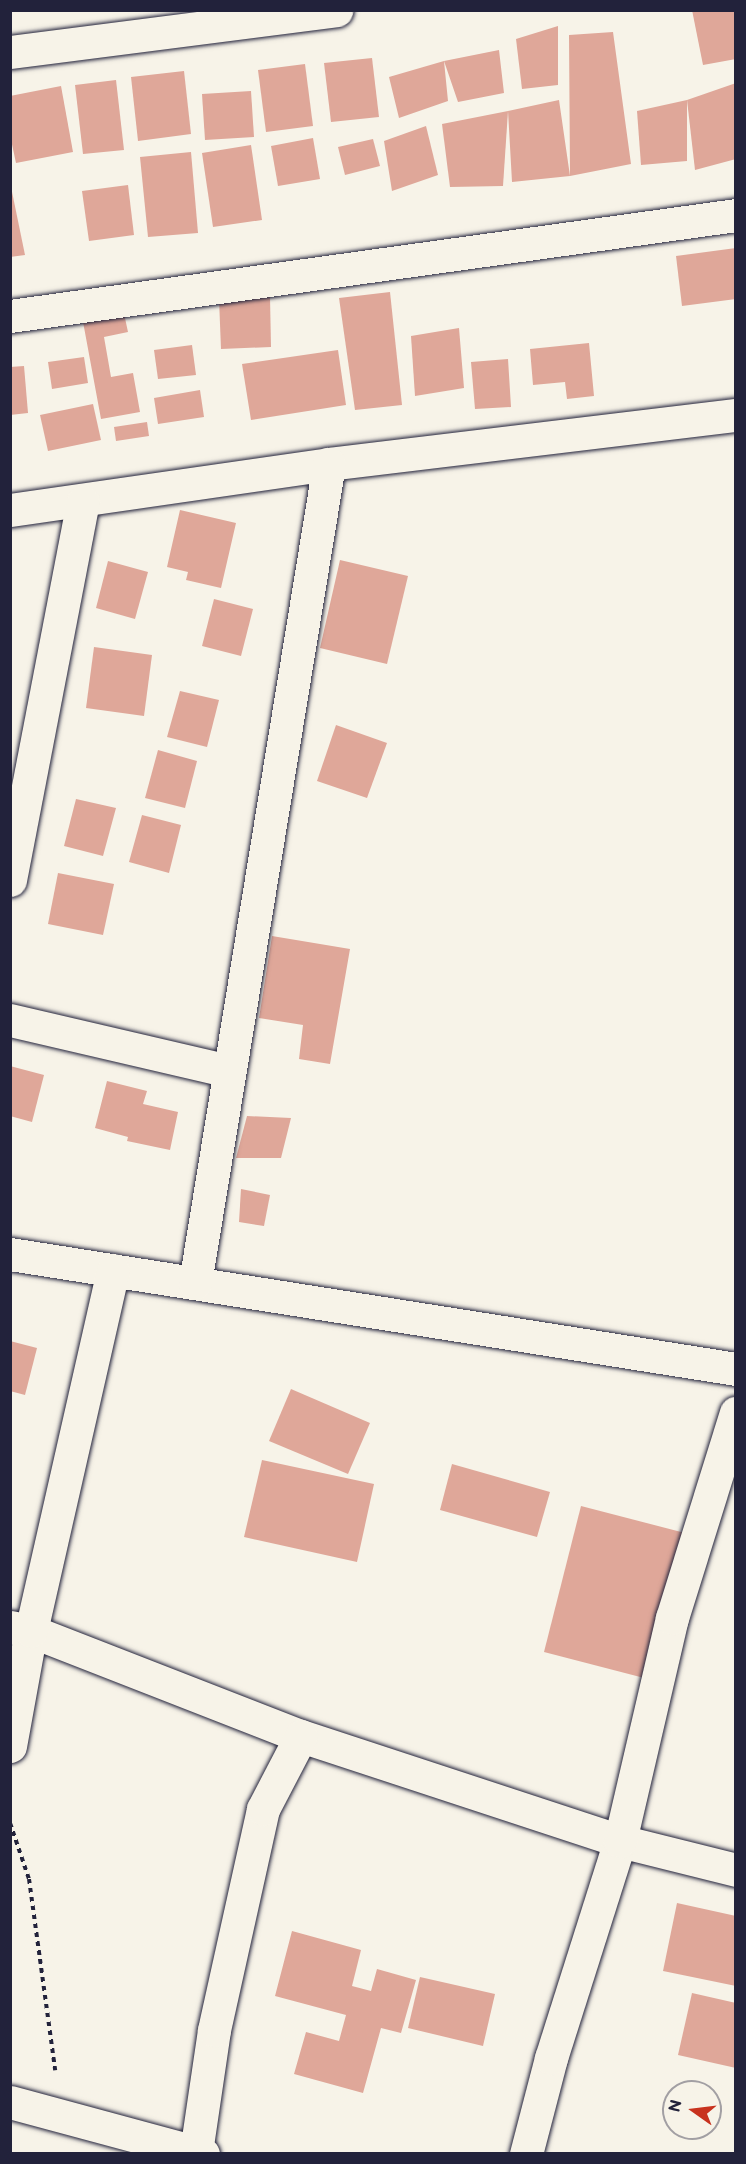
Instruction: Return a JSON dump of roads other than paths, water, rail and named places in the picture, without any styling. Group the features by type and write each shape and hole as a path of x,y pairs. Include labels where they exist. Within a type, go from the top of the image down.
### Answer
{"street":[{"path":"10,52 336,10"},
{"path":"10,316 735,215"},
{"path":"10,510 83,502 329,464 735,415"},
{"path":"195,1283 329,464"},
{"path":"10,880 83,502"},
{"path":"10,1020 230,1071"},
{"path":"10,1254 735,1369"},
{"path":"10,1746 21,1629 113,1270"},
{"path":"526,2154 551,2058 620,1841 672,1618 735,1413"},
{"path":"21,1629 301,1736 620,1841 735,1870"},
{"path":"10,2102 200,2153 214,2030 263,1809 301,1736"}]}
